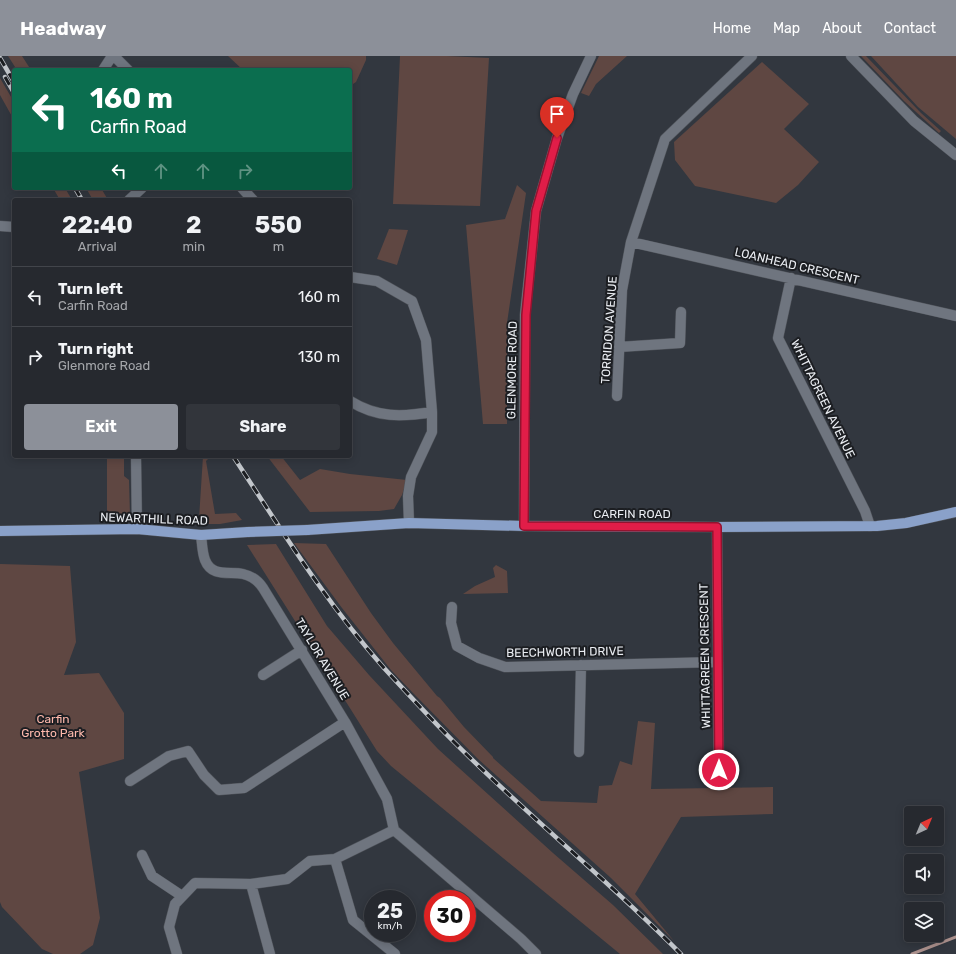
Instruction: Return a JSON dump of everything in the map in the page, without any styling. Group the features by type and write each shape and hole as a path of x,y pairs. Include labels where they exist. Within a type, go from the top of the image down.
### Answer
{"main road":[{"name":"CARFIN ROAD","path":"307,530 409,523 524,526 870,526 906,523 956,512"},
{"name":"NEWARTHILL ROAD","path":"0,531 137,529 201,535 307,530"}],"street":[{"path":"104,68 113,56 126,68"},
{"name":"GLENMORE ROAD","path":"524,526 526,315 536,211 560,130 573,94 591,56"},
{"name":"TORRIDON AVENUE","path":"617,396 622,290 631,242 665,139 752,56"},
{"path":"851,56 914,121 956,155"},
{"path":"131,198 140,190"},
{"path":"244,190 251,198"},
{"path":"0,226 12,227"},
{"name":"LOANHEAD CRESCENT","path":"631,242 956,316"},
{"path":"352,278 377,281 412,301 426,340 432,412 432,432 411,477 408,496 409,523"},
{"name":"WHITTAGREEN AVENUE","path":"791,278 778,338 865,511 870,526"},
{"path":"619,347 680,343 681,312"},
{"path":"352,402 360,408 386,415 432,412"},
{"path":"136,458 137,529"},
{"name":"WHITTAGREEN CRESCENT","path":"717,527 719,785"},
{"name":"TAYLOR AVENUE","path":"201,535 205,559 213,570 225,574 243,574 259,582 346,722 387,799 394,830"},
{"name":"BEECHWORTH DRIVE","path":"452,606 450,623 457,646 479,658 505,667 718,662"},
{"path":"263,674 302,650"},
{"path":"579,752 580,665"},
{"path":"130,781 169,756 188,751 204,775 219,790 244,788 346,722"},
{"path":"177,954 169,927 175,904 194,883 251,884 287,879 310,861 335,859 394,830 521,938 536,954"},
{"path":"142,855 152,876 182,896"},
{"path":"335,859 353,920 395,954"},
{"path":"251,884 270,954"}],"green space":[{"path":"8,56 22,56 30,68 16,68"},
{"path":"228,56 366,56 366,60 356,82 352,85 352,68 241,68"},
{"path":"400,56 489,58 480,206 393,204"},
{"path":"599,56 627,56 596,84 589,96 581,93"},
{"path":"861,56 866,56 921,113 941,131 939,133 904,101"},
{"path":"871,56 956,56 956,139 918,107"},
{"path":"762,62 809,104 784,129 819,162 798,185 776,203 695,186 675,160 674,142"},
{"path":"0,78 12,99 12,116 0,95"},
{"path":"517,185 526,193 507,323 507,424 483,424 466,225 505,219"},
{"path":"54,190 66,190 71,198 59,198"},
{"path":"87,190 102,190 107,198 92,198"},
{"path":"389,229 408,230 397,265 377,259"},
{"path":"107,458 124,458 124,476 129,480 130,515 126,519 107,520"},
{"path":"203,458 209,458 206,461 215,514 236,513 242,520 220,524 203,524 199,519"},
{"path":"269,458 283,458 300,480 320,469 407,480 402,495 394,509 379,511 310,512"},
{"path":"294,543 326,544 371,613 393,643 437,696 493,758 541,801 597,803 599,786 612,785 620,761 632,765 638,721 655,723 651,789 773,787 773,814 681,817 635,894 674,941 611,878 478,759 391,670 342,608"},
{"path":"276,544 327,626 369,675 438,749 613,905 663,954 620,954 391,766 377,751 247,545"},
{"name":"Carfin Grotto Park","path":"0,564 70,566 76,642 64,675 99,673 124,713 124,759 79,772 100,918 93,945 80,954 53,954 42,949 2,907 0,902"},
{"path":"496,565 507,571 508,593 463,594 475,586 495,577 493,568"}],"waterway":[{"path":"912,954 956,937"}],"railway":[{"path":"0,58 12,79"},
{"path":"5,77 12,89"},
{"path":"76,190 81,198"},
{"path":"234,458 323,592 384,668 436,724 510,796 625,900 681,954"}],"route":[{"path":"557,138 536,211 526,315 524,526 717,527 719,770"}]}
